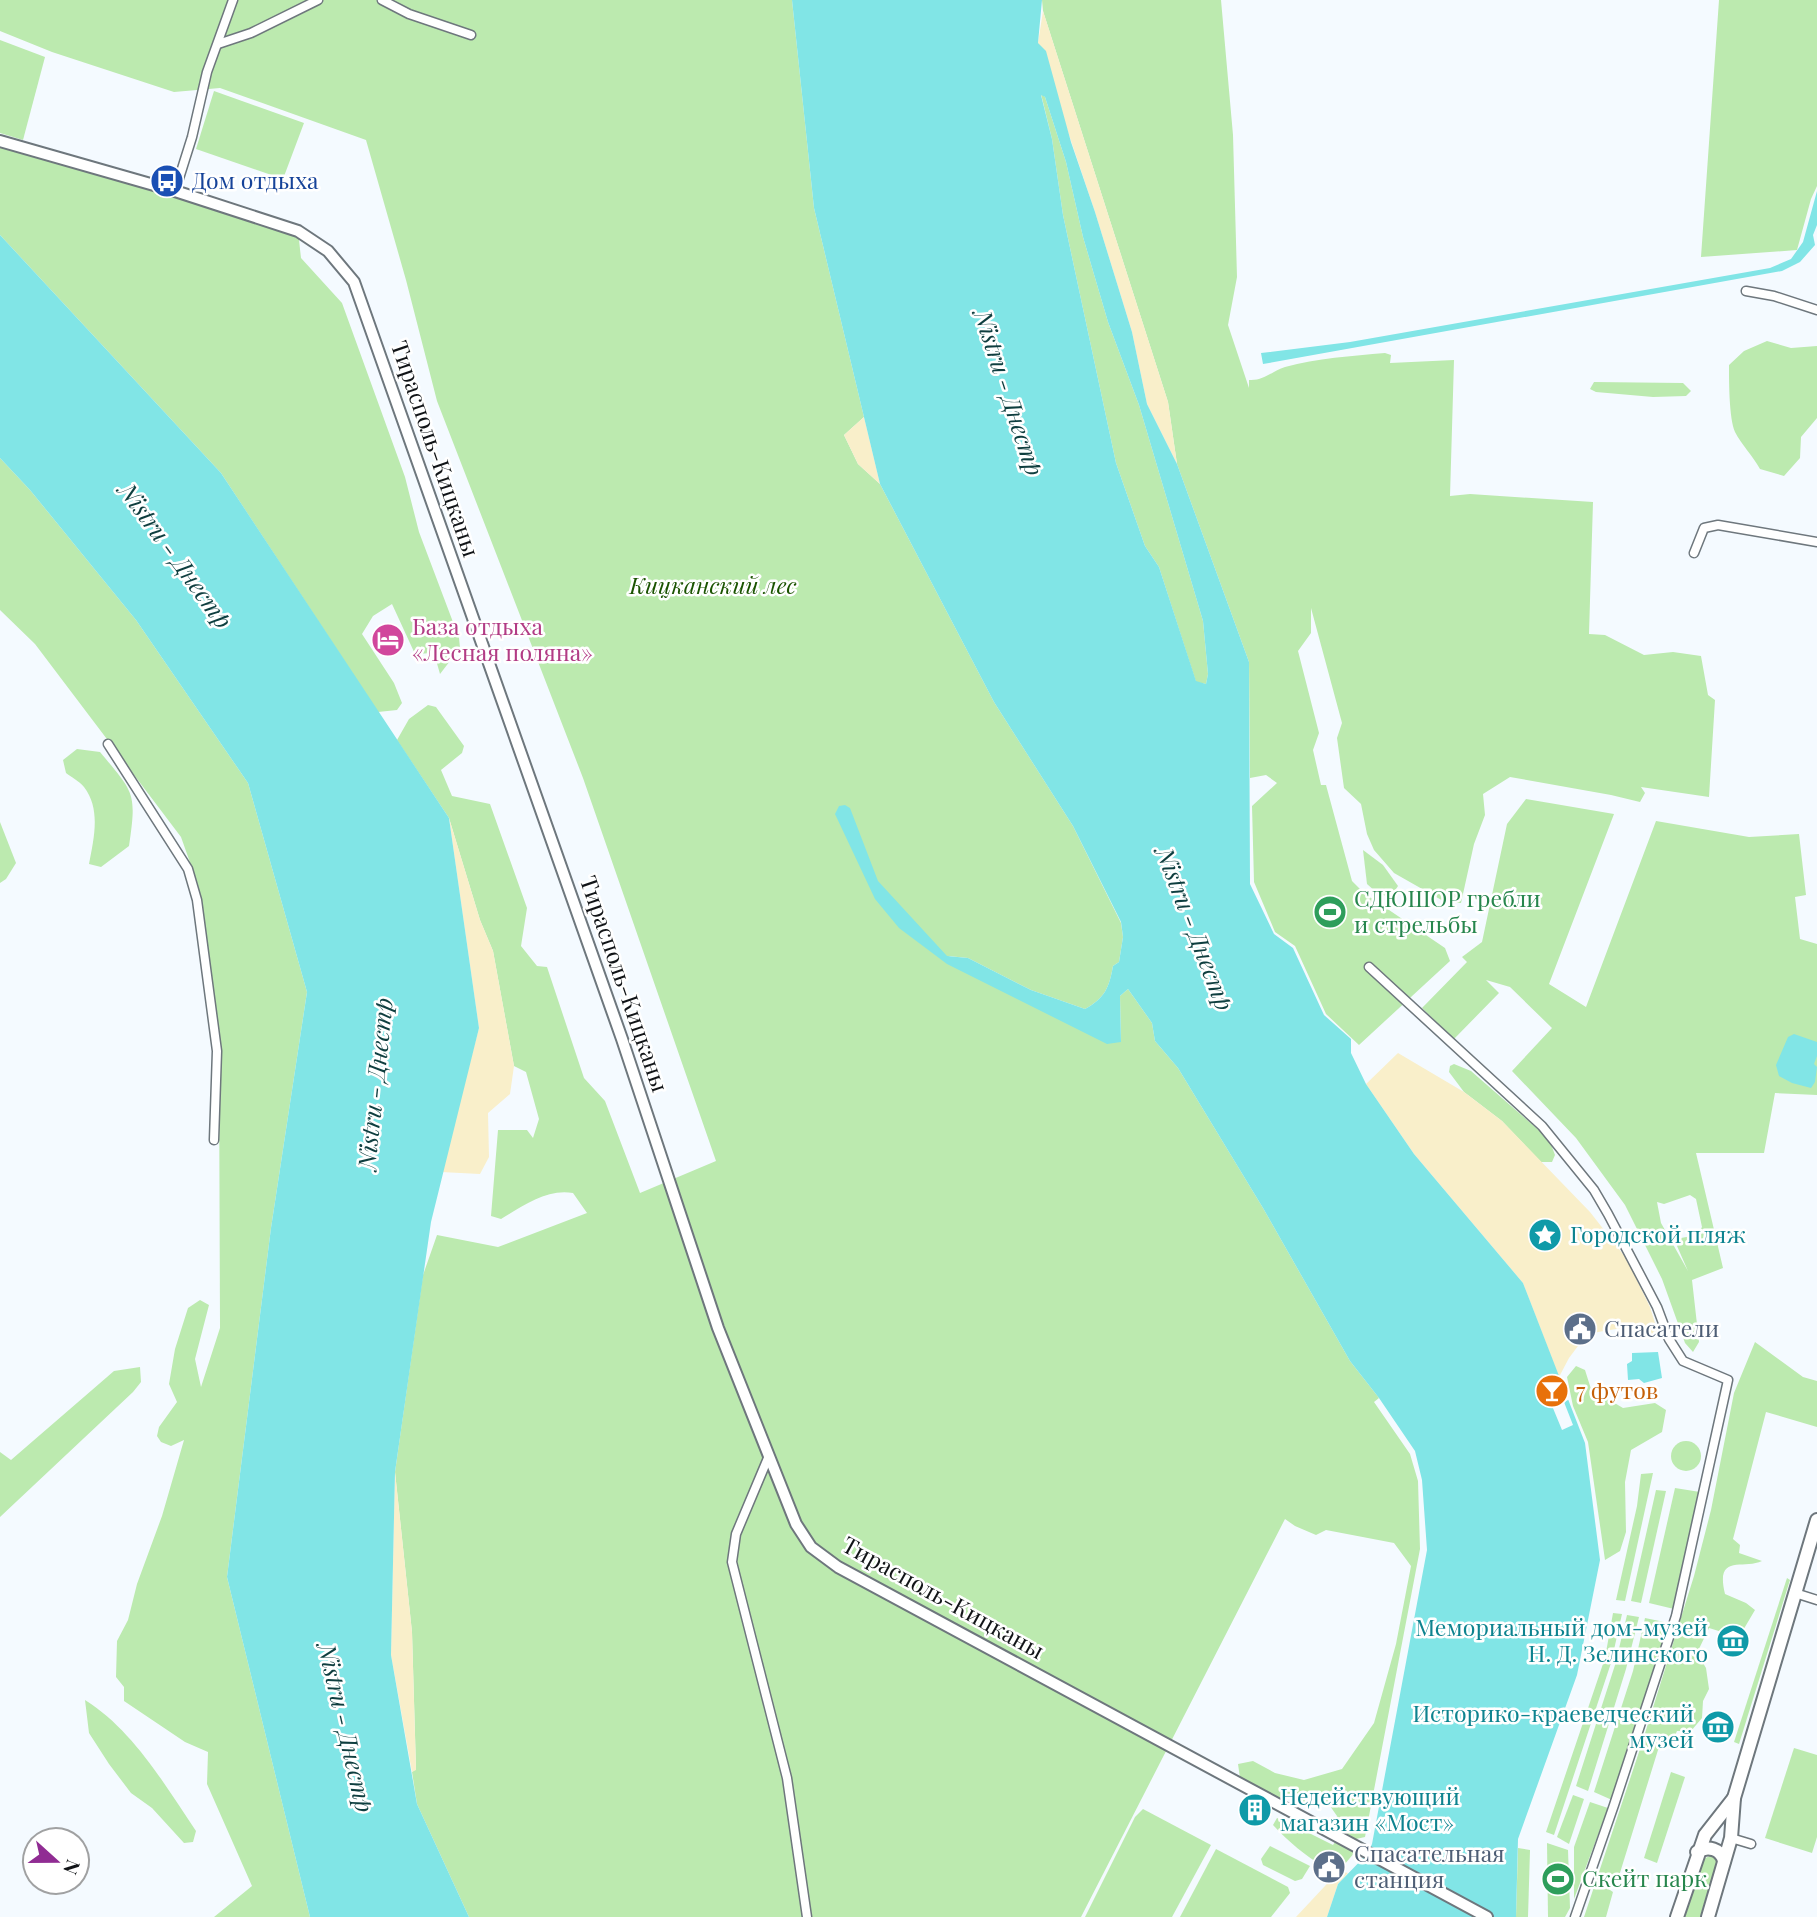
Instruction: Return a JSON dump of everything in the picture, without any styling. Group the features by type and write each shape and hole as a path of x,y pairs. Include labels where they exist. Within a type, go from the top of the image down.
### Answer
{"main road":[{"path":"1707,1917 1731,1838 1734,1798 1817,1520"},
{"path":"1677,1917 1698,1852 1713,1822 1734,1798"},
{"path":"1698,1852 1707,1848 1717,1851 1723,1855 1724,1861"}],"street":[{"path":"174,191 192,137 207,72 233,0"},
{"path":"218,44 251,33 318,0"},
{"path":"382,0 409,15 471,35"},
{"name":"Тирасполь-Кицканы","path":"0,141 174,191 298,231 328,251 354,282 622,1039 718,1328 790,1513 811,1547 828,1560 1487,1917"},
{"path":"1746,291 1774,296 1817,310"},
{"path":"1694,554 1704,528 1718,525 1817,542"},
{"path":"108,744 188,869 197,900 217,1051 214,1140"},
{"path":"1369,967 1542,1126 1594,1190 1608,1213 1657,1307 1669,1339 1683,1361 1728,1380 1676,1616 1575,1917"},
{"path":"768,1458 736,1534 732,1562 787,1778 807,1917"},
{"path":"1795,1593 1817,1600"},
{"path":"1731,1838 1751,1844"}],"green space":[{"name":"Кицканский лес","path":"0,0 792,0 814,208 864,417 844,435 858,464 880,484 994,702 1073,826 1121,923 1123,937 1119,962 1113,966 1108,986 1102,996 1085,1009 1031,990 968,958 948,956 1121,1042 1120,996 1128,989 1152,1023 1155,1041 1178,1068 1263,1208 1350,1361 1379,1398 1374,1402 1410,1454 1418,1481 1420,1549 1365,1837 1356,1839 1334,1826 1337,1816 1330,1806 1311,1806 1294,1797 1283,1800 1240,1778 1238,1764 1253,1761 1275,1773 1304,1780 1342,1769 1374,1723 1396,1644 1411,1566 1394,1543 1326,1530 1316,1535 1285,1519 1081,1917 469,1917 417,1804 412,1772 416,1769 412,1632 395,1472 423,1275 437,1235 498,1247 587,1213 573,1193 564,1192 536,1199 501,1219 491,1216 498,1130 527,1130 533,1138 539,1119 526,1072 514,1066 493,951 480,920 449,818 397,740 409,719 428,705 436,707 464,746 462,753 441,770 452,796 490,804 527,908 521,946 537,966 547,967 584,1078 605,1101 640,1193 716,1161 583,778 437,401 366,140 220,88 174,92 52,52 0,31"},
{"path":"1042,0 1221,0 1233,135 1237,277 1228,325 1249,388 1249,380 1264,377 1285,367 1322,359 1385,353 1391,355 1390,363 1454,360 1450,496 1470,494 1593,502 1589,634 1605,635 1644,655 1673,652 1701,656 1708,695 1715,700 1709,797 1641,787 1645,793 1640,802 1510,777 1483,794 1485,815 1474,844 1461,903 1445,902 1394,873 1374,850 1367,834 1361,804 1344,788 1337,738 1342,723 1311,608 1311,633 1298,651 1319,733 1313,750 1321,785 1326,785 1352,881 1364,893 1445,948 1450,961 1359,1045 1326,1014 1295,946 1275,932 1254,882 1252,806 1277,783 1266,775 1250,778 1249,662 1177,464 1168,402 1043,11"},
{"path":"1719,0 1817,0 1817,186 1797,250 1701,257"},
{"path":"0,40 45,57 23,140 0,133"},
{"path":"214,91 304,123 283,179 196,149"},
{"path":"1041,94 1045,97 1066,162 1083,237 1108,322 1139,405 1203,621 1208,674 1206,684 1196,682 1159,567 1145,546 1116,463 1063,215 1052,139"},
{"path":"0,141 298,231 301,258 342,303 405,477 419,532 459,638 460,648 440,674 434,653 415,654 392,604 373,616 362,634 394,683 402,703 397,710 378,712 221,473 0,235"},
{"path":"1767,341 1791,348 1817,346 1817,418 1801,437 1800,458 1784,476 1760,469 1735,432 1732,418 1729,365 1744,351"},
{"path":"1594,382 1683,383 1691,391 1686,396 1653,397 1596,392 1590,389"},
{"path":"0,458 30,490 136,620 248,783 307,992 271,1228 227,1577 310,1917 214,1917 252,1886 207,1784 208,1752 185,1742 124,1701 124,1687 116,1677 117,1641 128,1620 137,1584 162,1516 184,1440 171,1446 161,1442 157,1436 159,1427 177,1402 169,1384 175,1349 188,1308 200,1300 209,1305 195,1359 201,1387 220,1328 219,1059 198,885 181,837 35,644 0,610"},
{"path":"77,749 100,752 120,776 132,803 129,846 101,867 89,864 95,824 93,805 84,787 66,773 63,760"},
{"path":"1526,799 1614,814 1549,984 1586,1007 1656,821 1749,837 1799,834 1806,895 1795,897 1800,939 1817,944 1817,1095 1775,1093 1764,1153 1696,1153 1723,1268 1692,1280 1699,1342 1693,1352 1685,1343 1662,1279 1625,1205 1576,1138 1512,1071 1552,1028 1510,987 1486,980 1499,993 1454,1039 1422,1008 1467,962 1462,957 1482,942 1507,824","holes":["1690,1195 1696,1199 1702,1227 1697,1235 1681,1238 1677,1246 1688,1271 1661,1223 1657,1202 1664,1204"]},
{"path":"0,822 16,863 6,879 0,883"},
{"path":"1363,850 1383,865 1398,886 1390,898 1376,892 1367,884"},
{"path":"1454,1064 1471,1071 1549,1139 1555,1155 1552,1162 1541,1162 1502,1121 1464,1092 1449,1072 1450,1066"},
{"path":"1755,1342 1803,1377 1817,1381 1817,1427 1766,1412 1733,1539 1740,1545 1739,1553 1762,1561 1727,1568 1723,1581 1725,1594 1755,1610 1742,1632 1735,1636 1709,1628 1697,1653 1706,1668 1709,1689 1703,1701 1702,1718 1691,1731 1677,1731 1671,1745 1658,1750 1619,1876 1607,1877 1604,1886 1613,1892 1606,1917 1584,1917 1694,1576 1711,1510 1734,1393"},
{"path":"1576,1366 1585,1370 1591,1389 1623,1408 1655,1403 1666,1410 1662,1432 1631,1450 1625,1482 1626,1532 1620,1551 1605,1560 1588,1442 1573,1406 1567,1377"},
{"path":"140,1367 141,1382 133,1392 0,1517 0,1452 11,1460 114,1371"},
{"path":"1686,1441 1697,1445 1701,1456 1697,1467 1686,1471 1675,1467 1671,1456 1675,1445"},
{"path":"1653,1473 1625,1601 1616,1600 1637,1506 1641,1474"},
{"path":"1675,1488 1700,1492 1674,1609 1649,1603"},
{"path":"1656,1490 1666,1491 1641,1603 1631,1601"},
{"path":"1787,1578 1790,1580 1739,1744 1734,1742"},
{"path":"1613,1613 1622,1614 1611,1663 1554,1835 1546,1832 1605,1658"},
{"path":"1627,1615 1639,1617 1626,1669 1588,1791 1576,1786 1615,1665"},
{"path":"1645,1618 1669,1623 1612,1800 1594,1792 1633,1671"},
{"path":"85,1700 118,1727 147,1759 196,1831 193,1842 184,1843 152,1808 131,1793 89,1733"},
{"path":"1794,1748 1817,1755 1817,1837 1812,1853 1765,1838"},
{"path":"1671,1772 1685,1777 1657,1863 1644,1858"},
{"path":"1573,1795 1584,1799 1569,1844 1557,1837"},
{"path":"1590,1802 1608,1808 1574,1899 1574,1847"},
{"path":"1143,1809 1211,1845 1172,1917 1085,1917 1135,1817"},
{"path":"1277,1818 1298,1827 1297,1831 1303,1834 1305,1831 1355,1852 1339,1871 1333,1864 1328,1863 1325,1867 1291,1843 1273,1825"},
{"name":"Скейт парк","path":"1547,1843 1568,1850 1570,1908 1565,1917 1548,1917"},
{"path":"1270,1846 1310,1866 1302,1879 1295,1881 1263,1865 1261,1859"},
{"path":"1518,1848 1530,1850 1528,1917 1516,1917"},
{"path":"1216,1849 1288,1887 1290,1893 1271,1917 1180,1917"},
{"path":"1711,1855 1717,1861 1700,1917 1685,1917 1704,1859"}],"sand":[{"path":"1043,11 1168,402 1177,464 1147,404 1132,332 1038,43"},
{"path":"864,417 880,484 858,464 844,435"},
{"path":"449,818 480,920 493,951 514,1066 510,1094 488,1113 489,1157 480,1174 441,1172 479,1028"},
{"name":"Городской пляж","path":"1398,1053 1464,1092 1502,1121 1590,1212 1626,1258 1650,1307 1660,1339 1633,1329 1587,1334 1559,1377 1523,1283 1414,1154 1366,1084"},
{"path":"395,1472 412,1632 416,1770 412,1772 391,1655"},
{"path":"1339,1871 1348,1873 1338,1884 1327,1917 1296,1917"}],"water":[{"name":"Nistru - Днестр","path":"792,0 1042,0 1038,43 1046,51 1071,142 1132,332 1147,404 1177,464 1249,662 1250,884 1274,934 1293,948 1324,1015 1351,1039 1351,1053 1366,1084 1414,1154 1523,1283 1585,1443 1600,1560 1577,1675 1518,1839 1516,1917 1327,1917 1338,1884 1368,1853 1372,1844 1427,1550 1422,1480 1415,1451 1350,1361 1263,1208 1178,1068 1155,1041 1152,1023 1128,989 1120,996 1121,1042 1107,1044 947,964 899,928 875,899 835,814 839,806 850,808 878,881 947,956 968,958 1031,990 1085,1009 1105,992 1113,966 1119,962 1123,937 1121,922 1073,826 994,702 880,484 814,208","holes":["1041,95 1045,97 1066,162 1083,237 1108,322 1139,405 1203,621 1208,674 1206,684 1196,681 1159,567 1145,546 1116,463 1063,215 1052,139"]},
{"path":"1817,191 1817,225 1813,235 1815,245 1800,262 1782,271 1263,364 1261,353 1350,342 1770,268 1791,259 1803,242"},
{"name":"Nistru - Днестр","path":"0,235 221,473 449,818 479,1028 431,1222 395,1472 391,1655 417,1804 469,1917 310,1917 227,1577 271,1228 307,992 248,783 136,620 30,490 0,458"},
{"path":"1794,1034 1817,1042 1814,1064 1817,1067 1815,1082 1811,1088 1779,1076 1776,1065 1788,1037"},
{"path":"1658,1352 1662,1378 1644,1383 1639,1379 1628,1380 1627,1364 1632,1361 1632,1353"}],"pier":[{"path":"1553,1374 1563,1399 1570,1399 1564,1402 1573,1425 1562,1430 1541,1379"}],"place":[{"name":"Дом отдыха","path":"167,181"},
{"name":"База отдыха «Лесная поляна»","path":"388,640"},
{"name":"СДЮШОР гребли и стрельбы","path":"1330,912"},
{"name":"Городской пляж","path":"1545,1235"},
{"name":"Спасатели","path":"1580,1329"},
{"name":"7 футов","path":"1552,1391"},
{"name":"Мемориальный дом-музей Н. Д. Зелинского","path":"1733,1641"},
{"name":"Историко-краеведческий музей","path":"1718,1727"},
{"name":"Недействующий магазин «Мост»","path":"1255,1810"},
{"name":"Спасательная станция","path":"1329,1867"},
{"name":"Скейт парк","path":"1558,1879"}]}
